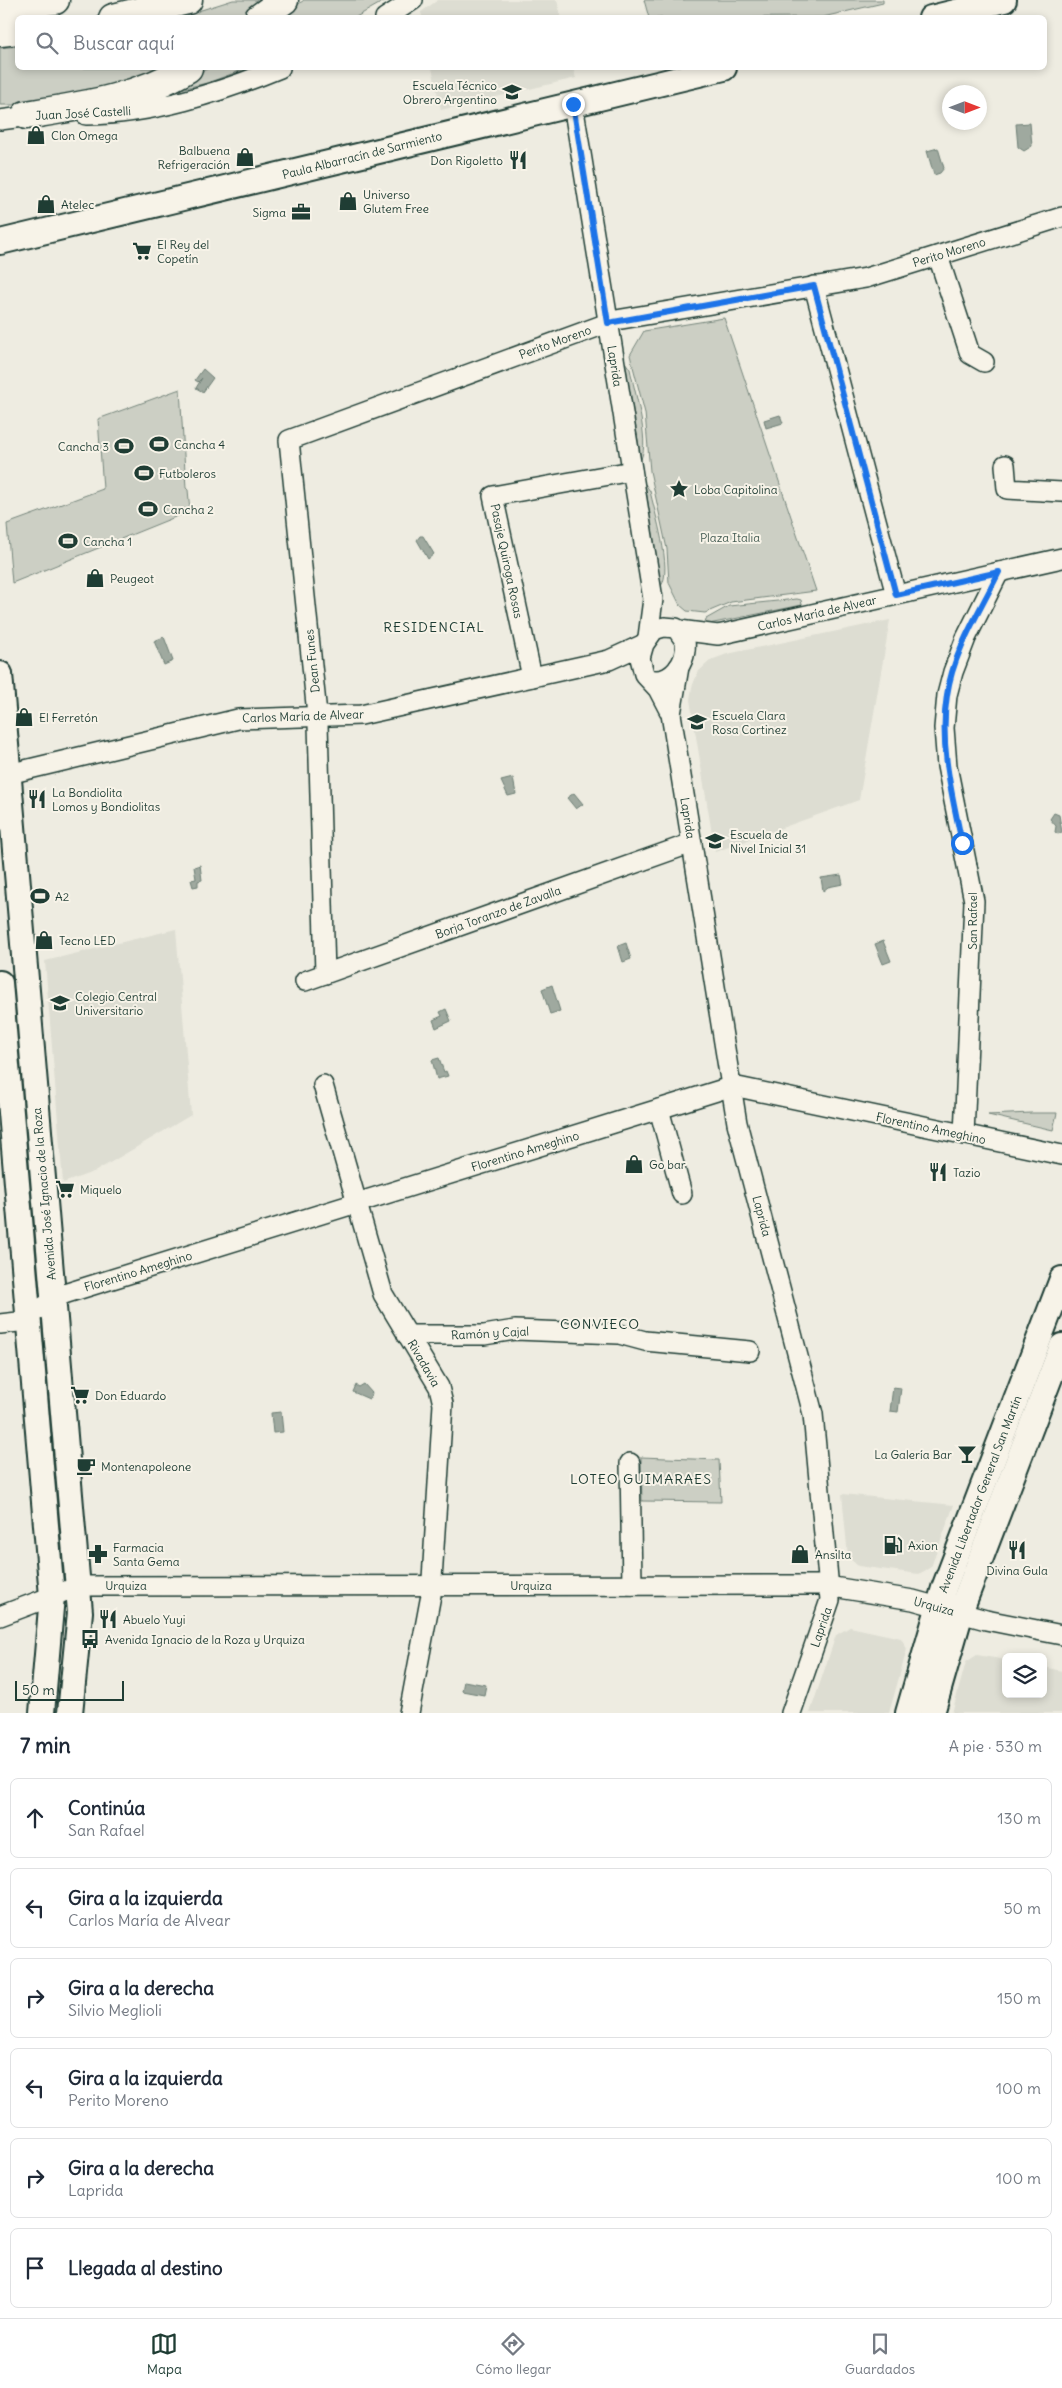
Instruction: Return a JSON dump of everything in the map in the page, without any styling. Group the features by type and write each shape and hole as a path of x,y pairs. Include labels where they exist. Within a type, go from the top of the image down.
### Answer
{"highway":[{"path":"0,6 55,0"},
{"path":"126,15 188,0"},
{"path":"264,15 284,0"},
{"path":"0,32 15,30"},
{"path":"13,118 116,98 142,90 184,70"}],"main road":[{"path":"944,15 1004,0"},
{"name":"Paula Albarracín de Sarmiento","path":"0,242 716,70"},
{"name":"Avenida José Ignacio de la Roza","path":"0,674 4,775 54,1301 80,1612 70,1713"},
{"name":"Avenida José Ignacio de la Roza","path":"0,983 52,1596 42,1713"},
{"name":"Avenida Libertador General San Martín","path":"932,1713 949,1610 944,1588 1062,1279"},
{"name":"Avenida Libertador General San Martín","path":"908,1713 949,1610 1055,1382 1062,1346"},
{"path":"52,1596 64,1639 60,1685 70,1713"}],"street":[{"path":"390,15 413,0"},
{"name":"Juan José Castelli","path":"13,118 94,114 143,109 211,93 274,70"},
{"name":"Laprida","path":"573,104 653,599 646,640"},
{"name":"Perito Moreno","path":"289,440 608,323 866,278 1062,217"},
{"path":"938,256 970,354 984,362"},
{"path":"814,286 896,595"},
{"name":"Dean Funes","path":"289,440 318,716 325,974"},
{"path":"1005,465 1007,489 1062,492"},
{"name":"Pasaje Quiroga Rosas","path":"532,677 493,496 632,471"},
{"name":"Carlos María de Alvear","path":"681,664 703,644 718,635 1062,558"},
{"name":"San Rafael","path":"964,1135 974,901 947,766 944,728 947,695 952,672 966,638 999,572"},
{"name":"Laprida","path":"653,599 675,629"},
{"path":"659,628 675,629 685,641 686,652 681,664 667,678 659,680 646,675 640,658 646,640 659,628"},
{"name":"Carlos María de Alvear","path":"675,629 718,635"},
{"name":"Carlos María de Alvear","path":"4,775 238,719 361,715 607,660 624,654 646,640"},
{"name":"Carlos María de Alvear","path":"607,660 628,664 646,675"},
{"name":"Laprida","path":"671,714 681,664"},
{"name":"Laprida","path":"646,675 663,696 671,714 737,1124 811,1401 819,1464 830,1600 791,1713"},
{"name":"Borja Toranzo de Zavalla","path":"305,981 692,843"},
{"name":"Rivadavia","path":"323,1085 383,1294 439,1387 443,1404 432,1585 409,1713"},
{"name":"Florentino Ameghino","path":"0,1324 18,1322 64,1294 731,1087 1062,1155"},
{"path":"658,1109 682,1194"},
{"name":"Ramón y Cajal","path":"407,1335 484,1336 515,1330 619,1334 646,1341 750,1351"},
{"path":"1025,1376 1055,1382"},
{"path":"630,1463 632,1585"},
{"name":"Urquiza","path":"0,1616 77,1586 632,1585 829,1587 913,1600 949,1610 1062,1635"}],"shaded area":[{"path":"438,0 557,0 561,15 422,15 421,12"},
{"path":"432,70 574,70 576,78 441,110"},
{"path":"1030,123 1032,146 1024,151 1018,147 1016,124"},
{"path":"938,148 944,168 940,173 934,175 927,151"},
{"path":"203,369 213,378 203,392 196,388 202,378 198,382 195,380"},
{"path":"780,415 783,423 766,428 764,420"},
{"path":"420,536 423,536 434,554 428,559 417,540"},
{"path":"890,620 859,800 715,852 690,700 692,687 698,672 711,660 727,654"},
{"path":"164,637 173,661 164,665 154,641"},
{"path":"513,778 516,794 508,796 501,781"},
{"path":"574,793 583,804 576,809 567,798"},
{"path":"1054,813 1059,815 1062,832 1058,834 1055,832 1056,826 1050,819"},
{"path":"200,865 202,880 198,881 198,886 193,887 191,880 196,879 194,867"},
{"path":"841,875 843,884 828,887 823,891 821,878"},
{"path":"176,929 191,1115 96,1171 63,1183 45,961"},
{"path":"883,941 891,961 883,964 875,944"},
{"path":"626,943 631,959 623,962 618,946"},
{"path":"552,985 560,1011 550,1014 542,989"},
{"path":"446,1009 451,1021 436,1028 433,1020 442,1016 440,1012"},
{"path":"439,1058 444,1072 446,1071 448,1076 437,1079 432,1060"},
{"path":"364,1384 372,1393 369,1399 353,1392 356,1385 359,1387"},
{"path":"893,1387 901,1388 898,1412 890,1411"},
{"path":"281,1412 283,1432 273,1433 271,1413"},
{"path":"842,1494 954,1505 931,1567 919,1574 858,1566 848,1557"},
{"path":"850,1627 901,1638 907,1649 889,1713 810,1713 836,1635"},
{"path":"977,1655 1002,1659 1002,1698 1047,1698 1047,1668 1062,1671 1062,1713 952,1713 966,1662"},
{"path":"464,1681 486,1685 484,1695 462,1691"}],"green space":[{"path":"233,0 275,0 253,15 186,15"},
{"path":"304,0 386,0 360,15 284,15"},
{"path":"644,0 883,0 883,3 832,15 648,15"},
{"path":"15,46 15,70 172,70 152,79 34,105 0,105 0,48"},
{"path":"205,70 243,70 207,83 154,95"},
{"name":"Plaza Italia","path":"724,318 816,591 731,602 705,613 687,611 680,605 669,583 667,549 650,471 645,413 630,355 644,331"},
{"path":"625,362 630,369 643,428 644,440 641,459"},
{"name":"Futboleros","path":"180,389 186,488 188,490 190,511 12,583 7,524 103,489 98,419"},
{"path":"645,484 650,491 664,554 664,578 661,586"},
{"path":"801,600 802,605 704,625 706,619 729,606"},
{"path":"1057,1113 1053,1130 988,1115"},
{"path":"641,1457 719,1460 721,1502 642,1501"}],"place":[{"name":"Escuela Técnico Obrero Argentino","path":"512,92"},
{"name":"Clon Omega","path":"36,135"},
{"name":"Balbuena Refrigeración","path":"245,157"},
{"name":"Don Rigoletto","path":"518,160"},
{"name":"Universo Glutem Free","path":"348,201"},
{"name":"Atelec","path":"46,204"},
{"name":"Sigma","path":"301,212"},
{"name":"El Rey del Copetín","path":"142,251"},
{"name":"Cancha 4","path":"159,444"},
{"name":"Cancha 3","path":"124,446"},
{"name":"Futboleros","path":"144,473"},
{"name":"Loba Capitolina","path":"679,489"},
{"name":"Cancha 2","path":"148,509"},
{"name":"Cancha 1","path":"68,541"},
{"name":"Peugeot","path":"95,578"},
{"name":"El Ferretón","path":"24,717"},
{"name":"Escuela Clara Rosa Cortinez","path":"697,722"},
{"name":"La Bondiolita Lomos y Bondiolitas","path":"37,799"},
{"name":"Escuela de Nivel Inicial 31","path":"715,841"},
{"name":"A2","path":"40,896"},
{"name":"Tecno LED","path":"44,940"},
{"name":"Colegio Central Universitario","path":"60,1003"},
{"name":"Go bar","path":"634,1164"},
{"name":"Tazio","path":"938,1172"},
{"name":"Miquelo","path":"65,1189"},
{"name":"Don Eduardo","path":"80,1395"},
{"name":"La Galería Bar","path":"967,1454"},
{"name":"Montenapoleone","path":"86,1466"},
{"name":"Axion","path":"893,1545"},
{"name":"Divina Gula","path":"1017,1550"},
{"name":"Farmacia Santa Gema","path":"98,1554"},
{"name":"Ansilta","path":"800,1554"},
{"name":"Abuelo Yuyi","path":"108,1619"},
{"name":"Avenida Ignacio de la Roza y Urquiza","path":"90,1639"}],"district":[{"name":"RESIDENCIAL","path":"434,627"},
{"name":"CONVIECO","path":"600,1324"},
{"name":"LOTEO GUIMARAES","path":"641,1479"}],"route":[{"path":"573,104 608,323 616,320 814,286 896,595 999,572 966,638 952,672 947,695 944,728 945,748 962,843"}]}
